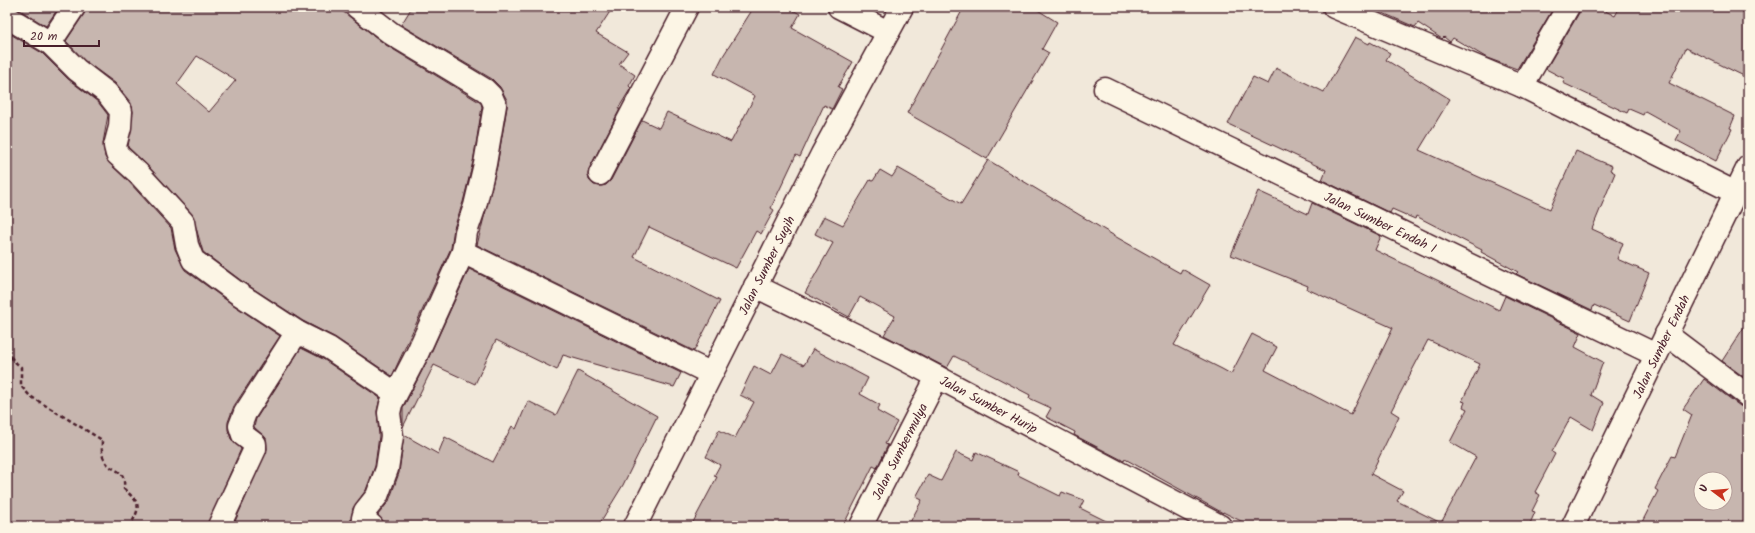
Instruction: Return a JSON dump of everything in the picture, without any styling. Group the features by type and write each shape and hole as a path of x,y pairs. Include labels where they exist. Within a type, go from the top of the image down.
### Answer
{"street":[{"path":"50,43 74,7"},
{"path":"358,7 392,34 485,90 493,100 494,105 485,164 475,206 466,232 463,252 417,354 395,393 391,404 389,413 392,436 387,469 377,496 364,515 364,521 372,526"},
{"path":"600,174 687,7"},
{"path":"839,7 888,32"},
{"name":"Jalan Sumber Sugih","path":"635,526 710,373 822,154 902,7"},
{"path":"1334,7 1522,86 1736,193"},
{"path":"1522,86 1568,7"},
{"path":"7,17 50,43 77,70 107,94 121,111 120,126 115,146 117,154 138,173 183,222 187,245 193,260 236,292 297,332 329,348 395,393"},
{"name":"Jalan Sumber Endah I","path":"1105,89 1656,355"},
{"name":"Jalan Sumber Endah","path":"1582,523 1656,355 1706,257 1748,167"},
{"path":"463,252 710,373"},
{"name":"Jalan Sumber Hurip","path":"755,286 937,377 1220,526"},
{"path":"219,526 255,449 255,444 243,435 240,426 244,413 297,332"},
{"path":"1666,334 1748,396"},
{"name":"Jalan Sumbermulya","path":"861,526 937,377"}],"path":[{"path":"7,336 8,353 11,359 21,368 21,386 30,396 102,440 103,458 109,466 121,473 124,479 124,489 137,500 138,506 130,526"}],"building":[{"path":"15,7 59,7 46,26"},
{"path":"86,7 337,7 386,45 481,103 482,107 473,162 463,202 454,228 451,248 392,376 336,338 303,321 243,282 203,252 192,214 147,165 128,147 133,112 131,103 115,83 85,61 66,41 84,14","holes":["197,56 236,80 209,112 177,84"]},
{"path":"412,7 613,7 596,33 628,52 619,64 635,75 629,86 631,88 618,109 620,109 589,169 589,180 594,185 600,186 606,185 611,180 642,120 659,128 667,112 731,142 755,96 714,74 723,56 754,7 787,7 800,14 792,28 853,62 838,87 842,89 832,109 824,105 800,157 796,155 771,208 774,210 761,234 756,231 736,268 649,227 634,257 720,301 694,351 477,245 497,166 507,100 500,87 492,79 401,25"},
{"path":"964,7 1033,7 1057,22 1042,49 1049,53 987,159 907,113"},
{"path":"1369,7 1554,7 1517,69 1487,58 1453,38 1450,42 1444,37 1442,39 1418,23 1415,27"},
{"path":"1580,7 1598,7 1615,16 1620,7 1748,7 1748,78 1686,48 1669,83 1735,116 1730,128 1732,129 1716,161 1676,140 1681,131 1645,111 1643,115 1629,109 1627,113 1563,83 1565,79 1546,69 1579,13"},
{"path":"7,32 42,53 68,79 98,102 108,115 103,143 105,157 171,228 175,249 185,270 280,336 234,406 228,422 228,430 231,439 241,449 207,526 7,526"},
{"path":"1355,37 1369,44 1370,42 1390,53 1386,60 1450,99 1419,150 1550,209 1576,151 1612,166 1610,170 1615,173 1592,229 1623,243 1617,259 1649,273 1630,321 1594,305 1592,310 1516,274 1518,272 1481,252 1482,250 1416,216 1415,219 1392,209 1390,213 1322,180 1326,170 1228,124 1253,77 1268,84 1276,68 1324,92"},
{"path":"988,160 1118,238 1180,273 1182,269 1210,285 1174,345 1231,374 1252,334 1277,347 1265,370 1351,415 1393,328 1307,289 1308,286 1231,255 1258,191 1308,214 1312,203 1381,236 1375,250 1499,310 1505,296 1581,333 1575,347 1603,362 1591,395 1604,403 1593,430 1571,417 1552,452 1555,454 1535,492 1540,495 1532,511 1535,512 1529,526 1251,526 1223,513 1125,459 1124,461 1074,435 1075,432 1046,417 1051,408 1029,398 1030,395 986,372 954,356 947,368 884,335 895,316 860,297 849,317 805,293 833,243 815,234 824,216 843,225 870,180 873,181 880,170 892,177 898,168 961,204","holes":["1428,340 1480,364 1462,401 1465,402 1463,407 1467,409 1450,442 1476,457 1441,523 1397,501 1403,491 1371,474 1399,416 1391,411"]},
{"path":"469,269 681,373 674,387 563,355 557,370 496,340 475,384 434,365 403,427 403,408 428,359"},
{"path":"1748,321 1748,380 1722,361"},
{"path":"301,348 323,359 380,398 377,411 379,436 375,466 366,490 353,508 351,521 354,526 233,526 267,449 266,438 254,427 256,419"},
{"path":"813,349 868,378 860,394 880,405 877,411 897,422 885,444 888,445 877,468 873,466 843,526 691,526 717,477 714,476 720,465 706,457 719,430 735,438 754,402 740,395 754,366 771,375 782,354 804,365"},
{"path":"578,371 657,416 623,485 598,526 384,526 384,522 378,515 389,501 399,473 404,435 438,454 445,437 493,462 512,426 516,429 528,401 556,415"},
{"path":"1704,379 1740,406 1748,408 1748,526 1640,526 1658,491 1655,489 1672,456 1675,457 1692,415 1683,409"},
{"path":"956,452 973,460 976,452 1019,472 1018,475 1060,496 1062,492 1084,500 1080,508 1116,526 908,526 922,500 916,497 928,475 941,481"}]}
